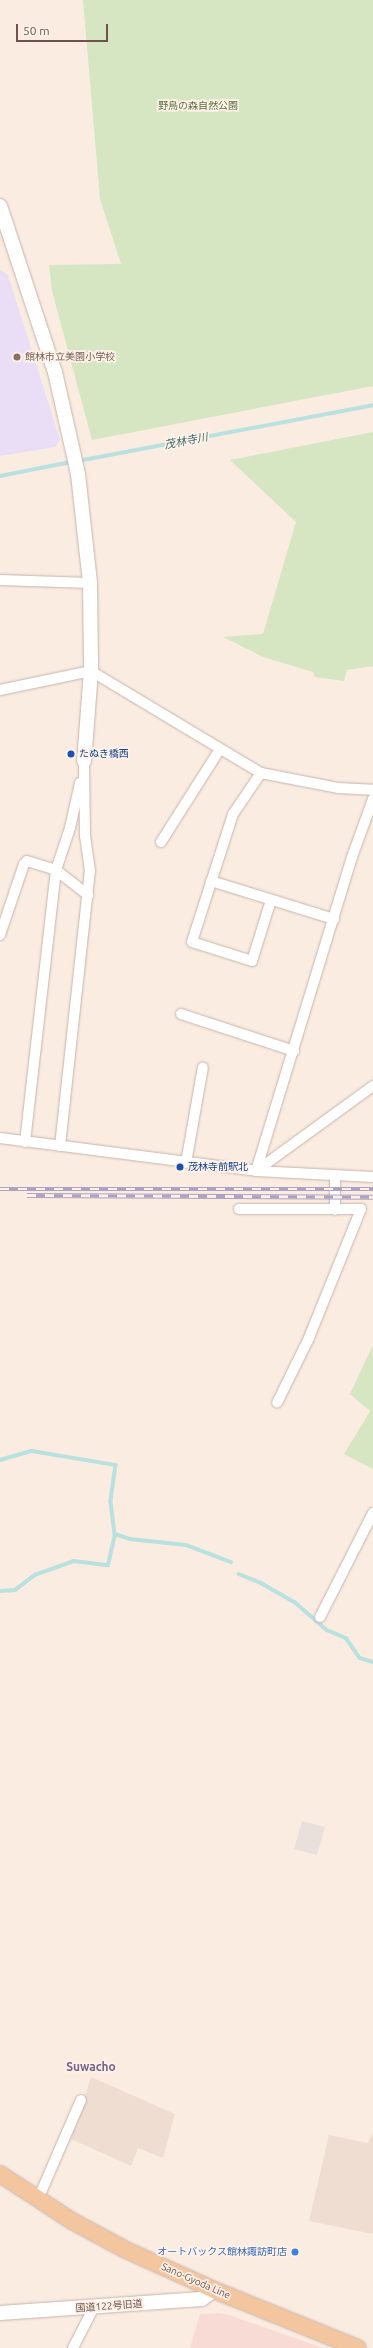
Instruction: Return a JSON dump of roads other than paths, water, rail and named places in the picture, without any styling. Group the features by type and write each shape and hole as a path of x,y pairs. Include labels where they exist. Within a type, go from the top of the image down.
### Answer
{"main road":[{"name":"Sano-Gyoda Line","path":"0,2174 72,2222 126,2250 214,2290 358,2348"}],"street":[{"path":"0,206 40,322 74,451 78,474 90,583 91,671 84,761 85,836 90,859 88,894 60,1146"},
{"path":"0,580 90,583"},
{"path":"0,690 91,671 220,750 261,773 338,788 373,793 256,1171"},
{"path":"161,842 220,750"},
{"path":"25,1142 56,870 70,828 84,761"},
{"path":"261,773 233,814 192,942 252,961 271,900"},
{"path":"0,935 24,864 27,861 56,870 88,894"},
{"path":"211,881 334,919"},
{"path":"181,1014 294,1051"},
{"path":"186,1163 203,1067"},
{"path":"256,1171 373,1086"},
{"path":"0,1138 256,1171 373,1177"},
{"path":"335,1176 336,1210"},
{"path":"239,1209 361,1209 309,1338 277,1403"},
{"path":"320,1617 373,1514"},
{"path":"35,2197 42,2190 81,2100"},
{"name":"国道122号旧道","path":"0,2313 202,2299 214,2290"},
{"path":"73,2348 94,2307"}],"waterway":[{"name":"茂林寺川","path":"78,461 373,405"},
{"name":"茂林寺川","path":"0,476 71,462"},
{"path":"0,1460 32,1451 116,1465 111,1502 115,1534 130,1539 186,1545 231,1562"},
{"path":"0,1591 15,1590 35,1575 74,1561 108,1565 115,1534"},
{"path":"239,1574 261,1583 296,1603 327,1630 346,1638 360,1658 373,1662"}],"railway":[{"path":"0,1189 373,1189"},
{"path":"27,1195 373,1197"}],"place":[{"name":"館林市立美園小学校","path":"17,357"},
{"name":"たぬき橋西","path":"71,754"},
{"name":"茂林寺前駅北","path":"180,1167"},
{"name":"オートバックス館林諏訪町店","path":"295,2252"}],"district":[{"name":"Suwacho","path":"91,2067"}],"park label":[{"name":"野鳥の森自然公園","path":"198,106"}]}
